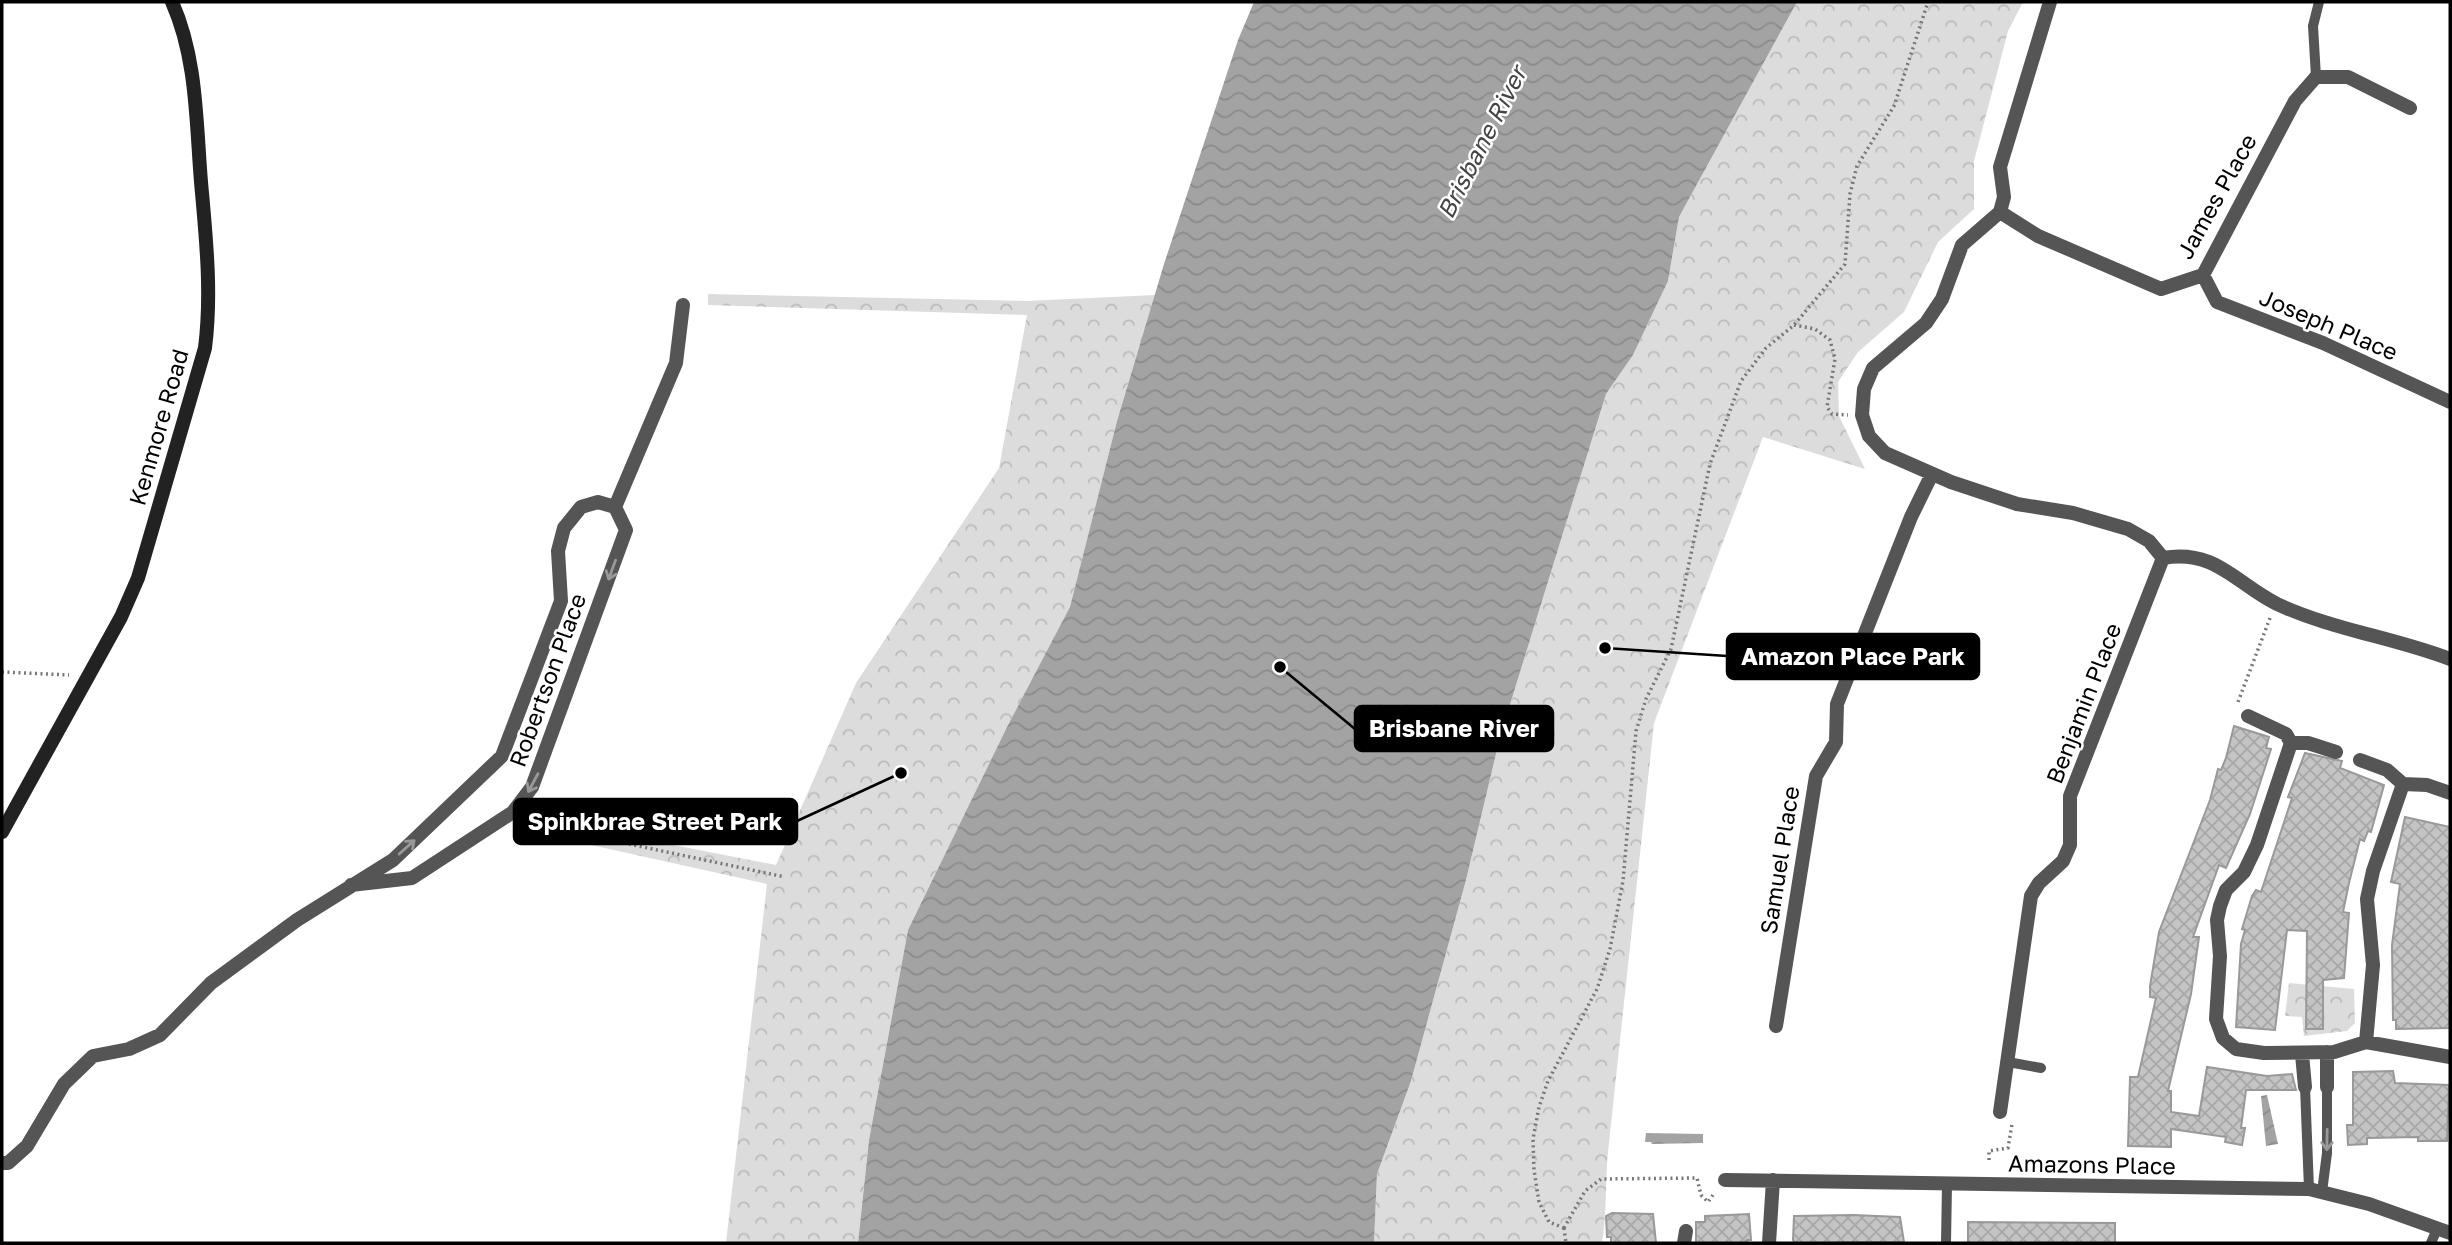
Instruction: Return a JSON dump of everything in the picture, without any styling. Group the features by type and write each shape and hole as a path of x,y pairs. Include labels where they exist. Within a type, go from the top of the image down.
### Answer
{"street":[{"name":"Kenmore Road","path":"2,832 121,617 138,578 205,348 209,313 208,271 193,78 182,25 172,2"},
{"path":"2050,2 2000,167 2004,197 2000,212 1962,245 1942,299 1926,323 1873,368 1864,389 1861,415 1876,446 1885,453 1932,474 2017,504 2073,513 2128,529 2149,541 2163,558 2185,555 2222,566 2276,603 2335,627 2418,647 2450,659"},
{"path":"2316,77 2348,77 2410,107"},
{"name":"James Place","path":"2000,212 2038,236 2161,289 2203,275 2295,101 2316,77"},
{"name":"Joseph Place","path":"2203,275 2217,302 2323,343 2450,402"},
{"path":"615,507 676,363 683,304"},
{"name":"Samuel Place","path":"1776,1026 1816,776 1836,742 1837,704 1869,630 1911,517 1932,474"},
{"name":"Robertson Place","path":"4,1166 27,1146 64,1084 93,1056 129,1049 160,1035 211,983 297,920 351,886 393,860 502,756 561,601 558,551 564,528 581,507 598,502 615,507 626,530 532,787 513,812 412,878 351,886"},
{"name":"Benjamin Place","path":"2006,1113 2008,1062 2031,896 2039,883 2063,861 2070,845 2070,796 2163,558"},
{"path":"2248,716 2286,734 2291,743 2257,845 2244,872 2226,890 2220,906 2217,920 2220,956 2216,1019 2223,1038 2236,1049 2302,1054 2327,1052 2366,1042 2450,1057"},
{"path":"2291,743 2308,743 2336,752"},
{"path":"2360,760 2387,770 2403,784 2427,785 2450,793"},
{"path":"2366,1042 2373,965 2367,899 2373,871 2403,784"},
{"path":"2327,1052 2327,1087"},
{"path":"2302,1054 2306,1095"},
{"name":"Amazons Place","path":"1725,1180 2316,1190 2369,1204 2443,1231"},
{"path":"1769,1243 1773,1181"}],"lane":[{"path":"2316,77 2313,26 2319,2"},
{"path":"2008,1062 2041,1068"},
{"path":"2316,1190 2327,1087"},
{"path":"2316,1190 2306,1095 2327,1103"},
{"path":"1946,1243 1947,1184"},
{"path":"2431,1243 2443,1231"}],"path":[{"path":"1564,1228 1549,1222 1539,1202 1533,1139 1539,1107 1548,1081 1597,989 1610,949 1623,881 1636,731 1646,699 1671,649 1714,452 1741,381 1766,348 1794,325 1845,264 1850,194 1857,166 1894,106 1928,2"},
{"path":"1794,325 1823,333 1835,349 1827,397 1827,407 1832,414 1861,415"},
{"path":"2248,716 2235,710 2276,603"},
{"path":"2,672 69,675"},
{"path":"513,812 539,825 785,877"},
{"path":"1989,1160 1989,1150 2008,1148 2006,1113"},
{"path":"1566,1243 1564,1228 1585,1191 1601,1180 1697,1178 1701,1195 1707,1202 1725,1180"}],"green space":[{"path":"1797,2 2023,2 2008,31 1974,161 1974,209 1938,242 1904,312 1858,352 1838,382 1839,416 1865,469 1763,437 1654,723 1608,1152 1602,1243 1374,1243 1377,1174 1411,1081 1466,880 1500,737 1606,394 1633,355 1668,281 1679,217"},
{"path":"708,294 1027,301 1155,295 1117,421 1070,608 1007,727 908,930 869,1140 858,1243 726,1243 767,884 537,833 541,819 776,865 856,683 999,468 1027,315 708,305"},
{"path":"2289,983 2354,989 2355,1023 2347,1031 2304,1036 2302,1017 2285,1016"}],"water":[{"name":"Brisbane River","path":"1254,2 1797,2 1679,217 1668,281 1633,355 1606,394 1500,737 1466,880 1411,1081 1377,1174 1374,1243 858,1243 869,1140 908,930 1007,727 1070,607 1117,421 1164,264 1238,40"},
{"path":"2267,1095 2278,1144 2266,1146 2261,1096"},
{"path":"1646,1133 1703,1134 1703,1143 1652,1144 1645,1142"}],"building":[{"path":"2234,726 2269,737 2266,748 2271,749 2250,814 2226,868 2219,865 2193,937 2199,937 2191,994 2168,1091 2171,1091 2171,1112 2199,1116 2207,1067 2267,1076 2292,1074 2296,1090 2246,1090 2241,1128 2245,1128 2242,1145 2225,1142 2226,1137 2171,1129 2171,1147 2128,1146 2130,1077 2138,1077 2156,998 2150,997 2150,986 2159,932 2210,800 2218,769 2221,770 2226,758"},
{"path":"2305,753 2342,761 2340,768 2384,785 2371,832 2368,831 2364,841 2360,839 2349,883 2343,912 2349,913 2344,978 2323,980 2323,1029 2306,1029 2307,931 2287,930 2275,1030 2236,1027 2241,944 2245,930 2242,929 2252,896 2256,890 2261,892 2292,798 2288,797"},
{"path":"2405,817 2450,827 2450,1028 2396,1029 2396,1020 2393,1020 2392,945 2400,884 2391,882"},
{"path":"2393,1071 2395,1083 2449,1085 2447,1141 2418,1141 2418,1137 2367,1138 2367,1144 2348,1145 2347,1125 2353,1125 2353,1072"},
{"path":"1612,1213 1653,1214 1656,1243 1611,1243 1611,1237 1607,1237 1606,1216"},
{"path":"1749,1214 1751,1240 1747,1240 1747,1243 1696,1243 1696,1222 1705,1222 1705,1216"},
{"path":"1794,1216 1900,1217 1904,1242 1795,1243 1793,1240"},
{"path":"1968,1222 2115,1223 2115,1243 1968,1243"}],"place":[{"name":"Amazon Place Park","path":"1605,648"},
{"name":"Brisbane River","path":"1280,667"},
{"name":"Spinkbrae Street Park","path":"901,773"}]}
